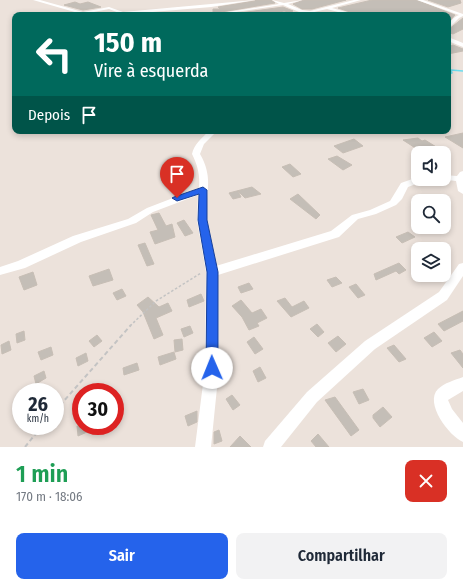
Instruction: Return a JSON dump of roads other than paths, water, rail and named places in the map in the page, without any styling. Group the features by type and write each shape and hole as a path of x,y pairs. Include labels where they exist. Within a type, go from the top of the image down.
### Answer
{"street":[{"path":"35,0 79,12"},
{"path":"148,12 212,6 236,1 253,0"},
{"path":"274,0 306,12 359,0"},
{"path":"236,12 301,0"},
{"path":"419,0 463,15"},
{"path":"204,1 221,12"},
{"path":"106,3 109,8"},
{"path":"88,12 109,8 120,12"},
{"path":"327,8 342,12"},
{"path":"451,24 457,17 463,15"},
{"path":"451,40 463,45"},
{"path":"203,447 212,368 211,267 202,220 204,174 202,165 196,154 201,143 210,134"},
{"path":"451,177 461,176 460,184 463,191"},
{"path":"211,267 335,234 356,217 393,203 397,199 404,185 411,183"},
{"path":"0,271 21,265 77,239 132,222 150,210 203,190"},
{"path":"271,447 312,397 370,345 444,296 463,267"},
{"path":"463,384 442,395 440,399 441,407 463,434"}],"waterway":[{"path":"451,70 451,73"},
{"path":"451,70 463,71"}]}
